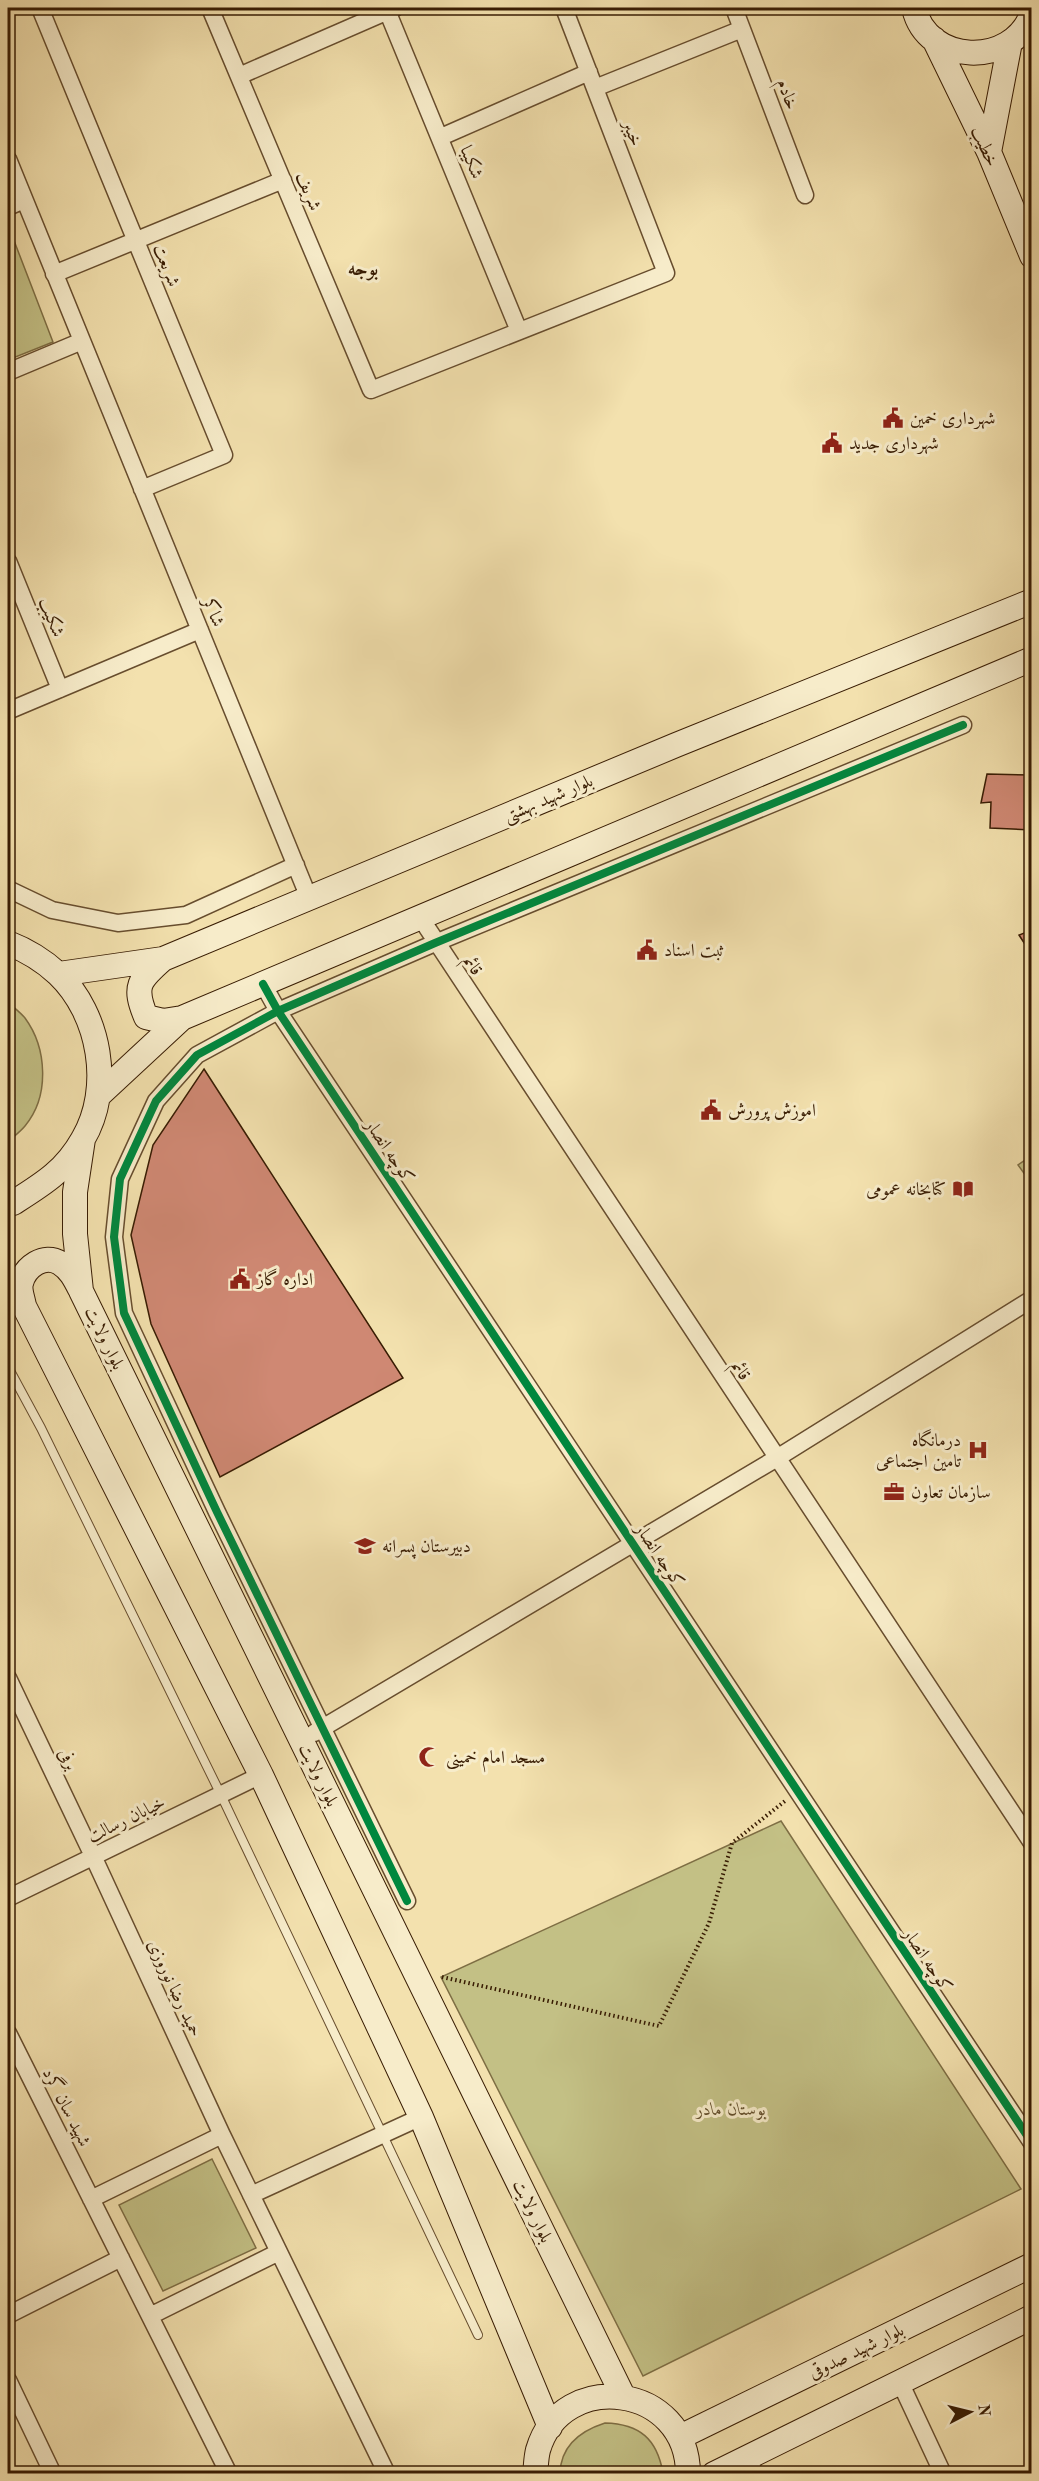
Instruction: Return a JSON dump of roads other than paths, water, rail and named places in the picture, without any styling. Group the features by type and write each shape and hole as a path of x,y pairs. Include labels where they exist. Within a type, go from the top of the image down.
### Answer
{"main road":[{"name":"خطیب","path":"914,8 923,27 934,39 989,152 1032,256"},
{"path":"934,39 948,48 963,53 987,52 1010,42 1022,31 1031,16"},
{"path":"989,152 1010,42"},
{"name":"بلوار شهید بهشتی","path":"59,974 164,959 1032,601"},
{"path":"164,959 143,976 138,998 147,1017 163,1021 182,1018 1032,659"},
{"path":"8,943 28,951 59,974 82,1005 94,1034 99,1064 98,1096 93,1118 83,1139 54,1178 8,1204"},
{"path":"98,1096 182,1018"},
{"name":"بلوار ولایت","path":"83,1139 75,1192 75,1234 81,1291 313,1734 623,2396"},
{"path":"24,1306 20,1285 27,1269 42,1260 59,1261 72,1272 81,1291"},
{"path":"8,1279 24,1306 261,1775 421,2117 550,2427"},
{"name":"بلوار شهید صدوقی","path":"680,2437 1032,2265"},
{"path":"714,2474 751,2465 900,2382 1032,2317"},
{"path":"525,2474 550,2427 569,2409 592,2398 623,2396 643,2403 664,2416 680,2437 688,2461 688,2474"},
{"path":"535,2474 538,2450"}],"street":[{"name":"شریعت","path":"40,8 224,455 142,489"},
{"name":"شریف","path":"210,8 371,390 519,331"},
{"name":"خیبر","path":"519,331 666,273 564,8"},
{"name":"خادم","path":"734,8 805,195"},
{"path":"239,76 390,9"},
{"name":"شکیبا","path":"390,9 519,331"},
{"path":"595,88 742,29"},
{"path":"441,137 589,72"},
{"path":"8,159 24,200 8,207"},
{"path":"54,274 283,180"},
{"name":"شاکر","path":"24,200 309,898"},
{"path":"8,372 82,341"},
{"name":"شکیب","path":"8,561 60,689"},
{"path":"8,711 200,630"},
{"path":"407,1901 313,1734 217,1512 124,1313 114,1237 120,1179 156,1101 197,1055 278,1011 435,943 963,725"},
{"path":"8,889 52,910 118,923 186,915 296,865"},
{"name":"قائم","path":"420,917 435,943 1032,1843"},
{"name":"کوچه انصار","path":"263,984 278,1011 1032,2143"},
{"path":"313,1734 777,1458 1032,1299"},
{"name":"برفی","path":"8,1678 93,1856"},
{"name":"خیابان رسالت","path":"8,1898 261,1775"},
{"name":"حمید رضا نوروزی","path":"93,1856 250,2195 279,2252"},
{"name":"شهید سان گرد","path":"8,2033 150,2316"},
{"path":"250,2195 421,2117"},
{"path":"91,2199 222,2135"},
{"path":"229,2474 150,2316 279,2252 387,2474"},
{"path":"8,2315 121,2258"},
{"path":"900,2382 944,2474"},
{"path":"10,2390 52,2474"}],"lane":[{"path":"8,1367 41,1428 221,1795 478,2335"}],"place":[{"name":"شهرداری خمین","path":"893,418"},
{"name":"شهرداری جدید","path":"832,443"},
{"name":"ثبت اسناد","path":"647,950"},
{"name":"اموزش پرورش","path":"711,1110"},
{"name":"کتابخانه عمومی","path":"963,1189"},
{"name":"اداره گاز","path":"240,1279"},
{"name":"درمانگاه تامین اجتماعی","path":"978,1450"},
{"name":"سازمان تعاون","path":"894,1492"},
{"name":"دبیرستان پسرانه","path":"365,1546"},
{"name":"مسجد امام خمینی","path":"429,1757"}],"district":[{"name":"بوجه","path":"363,268"}],"park label":[{"name":"بوستان مادر","path":"731,2109"}]}
